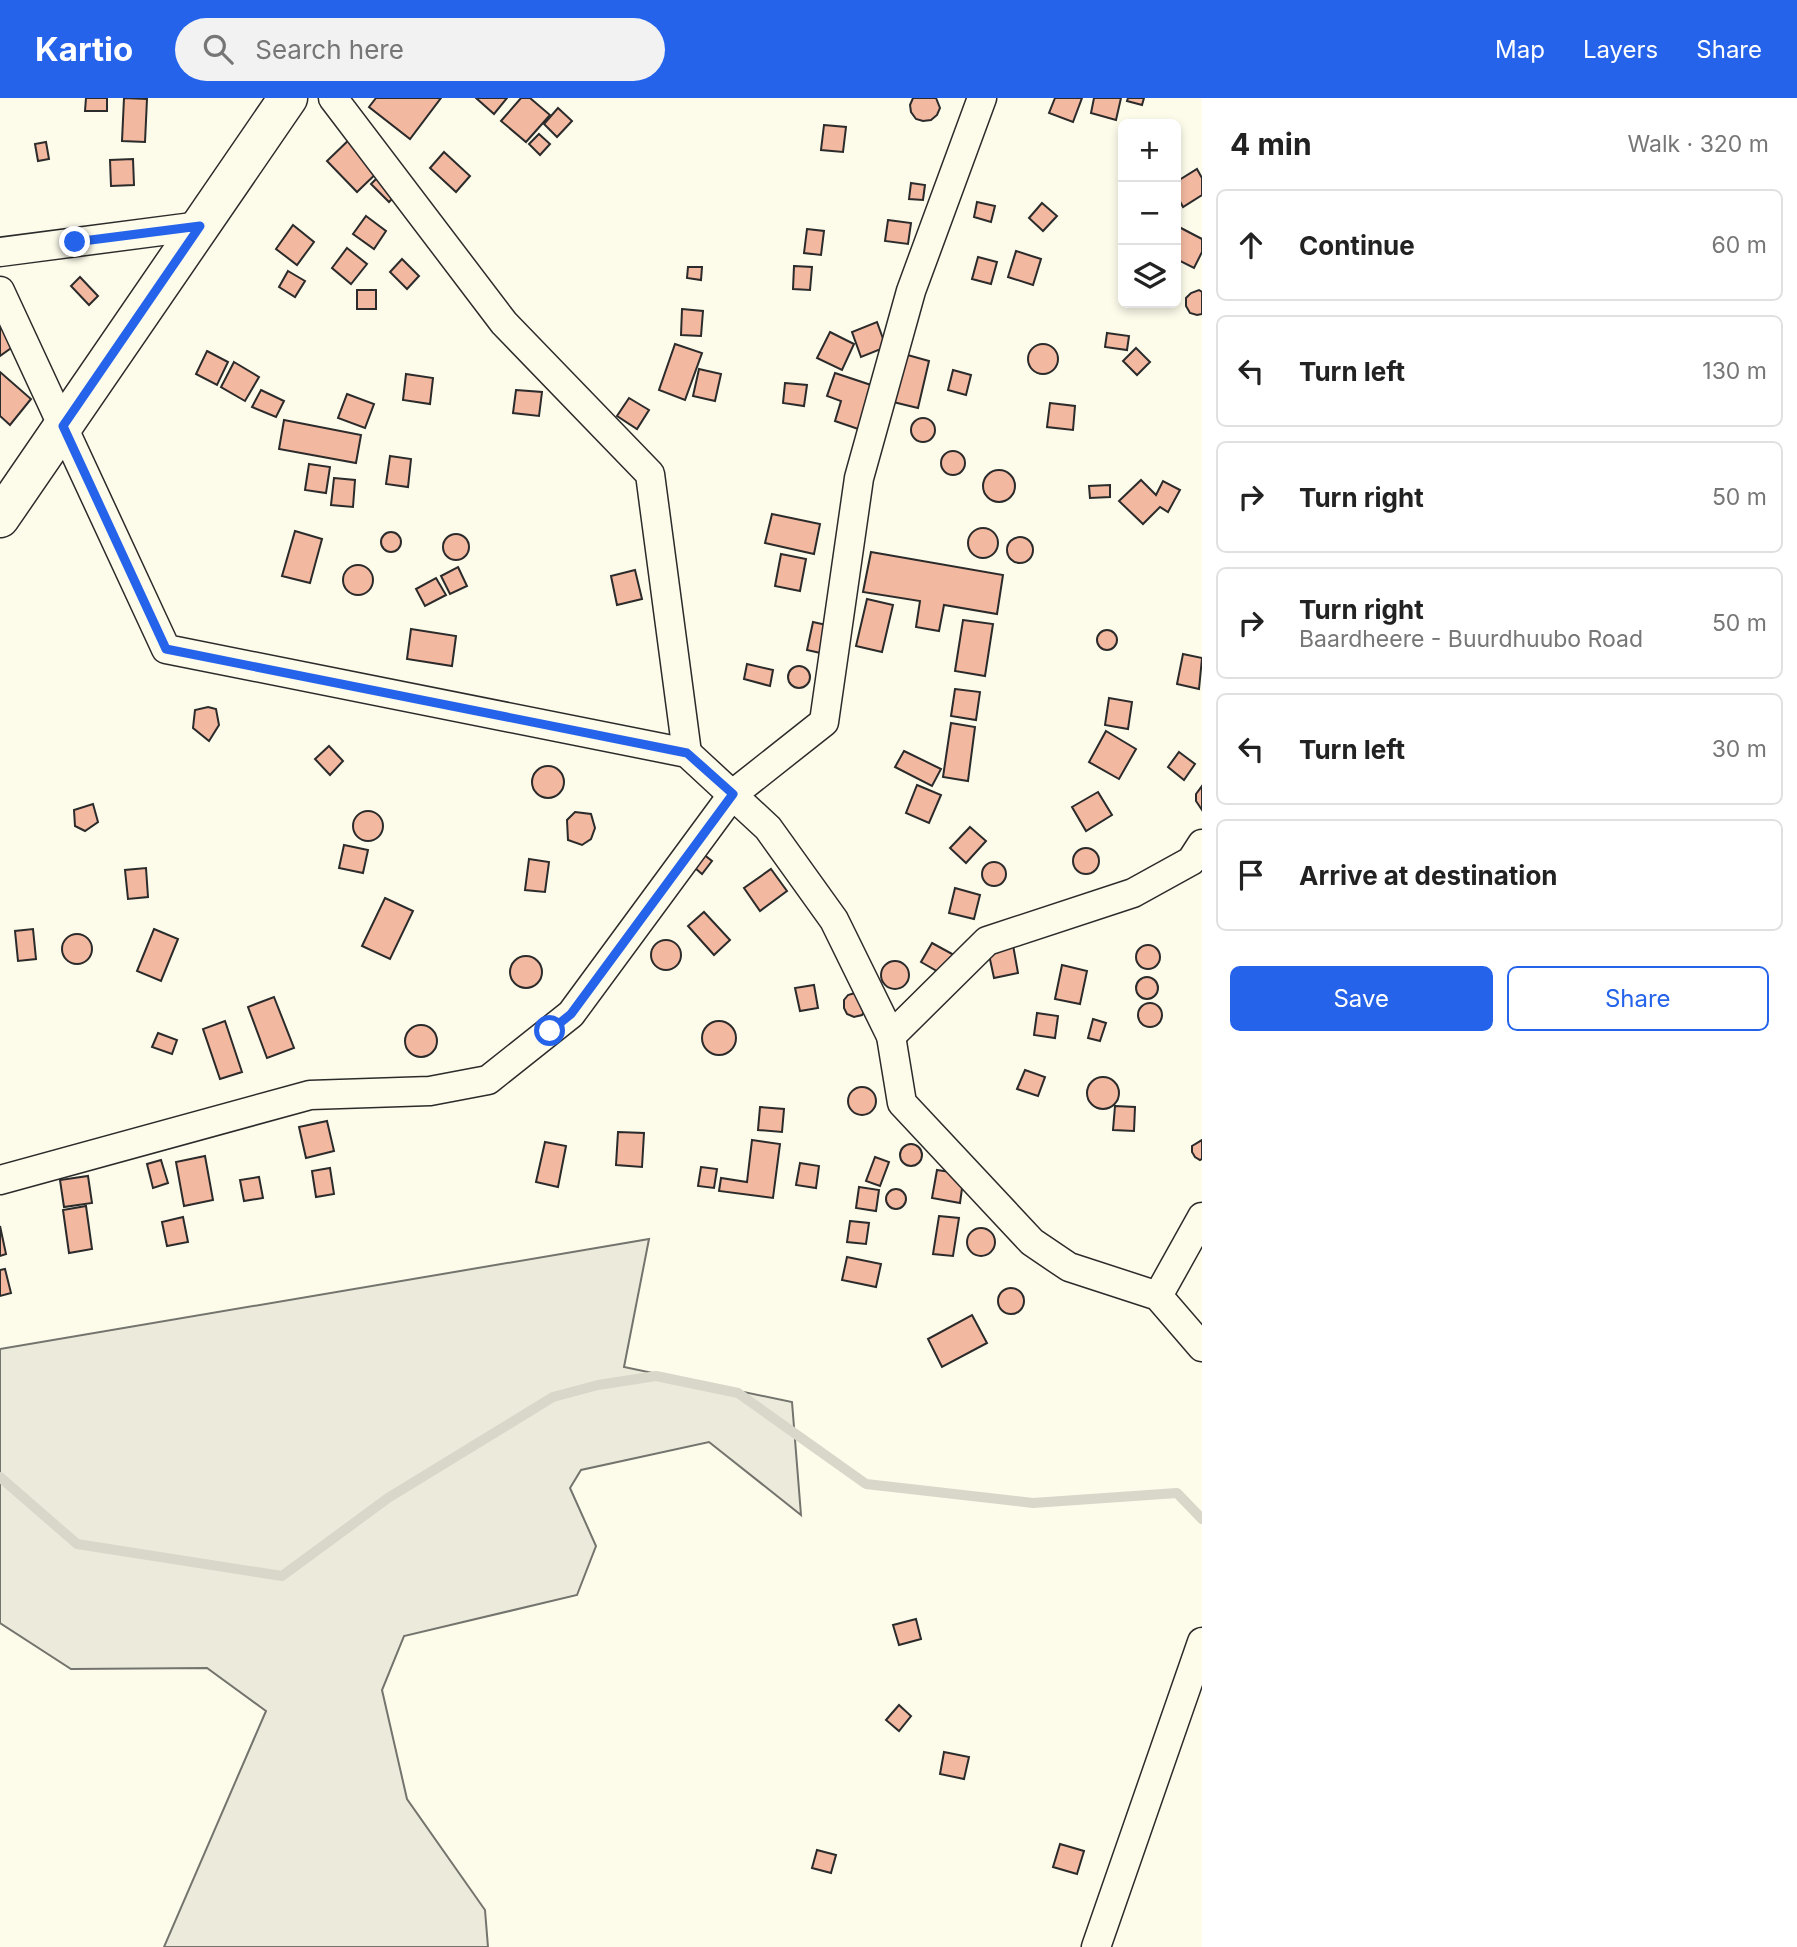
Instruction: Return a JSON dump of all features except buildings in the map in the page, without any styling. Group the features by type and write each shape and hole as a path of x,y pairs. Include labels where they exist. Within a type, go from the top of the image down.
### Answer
{"main road":[{"path":"0,518 288,98"}],"street":[{"path":"333,98 504,323 650,474 687,753"},
{"path":"0,1180 310,1095 430,1091 488,1080 571,1014 733,794 824,722 859,478 911,291 982,98"},
{"path":"0,253 200,226"},
{"path":"0,291 166,649 687,753 768,828 834,920 891,1037 902,1103 1032,1242 1069,1267 1158,1296 1202,1348"},
{"path":"891,1037 987,941 1133,893 1191,862 1202,844"},
{"path":"1158,1296 1202,1217"},
{"path":"1096,1947 1202,1642"}],"shaded area":[{"path":"649,1239 624,1367 792,1402 801,1515 709,1442 581,1470 570,1488 596,1546 577,1595 404,1636 382,1690 407,1799 485,1910 488,1947 164,1947 266,1711 207,1668 71,1669 0,1623 0,1349"}],"waterway":[{"path":"0,1477 77,1544 282,1576 388,1498 553,1397 598,1385 656,1376 738,1393 866,1484 1033,1503 1177,1493 1202,1519"}],"route":[{"path":"75,242 200,226 63,426 166,649 687,753 733,794 571,1014 550,1031"}]}
